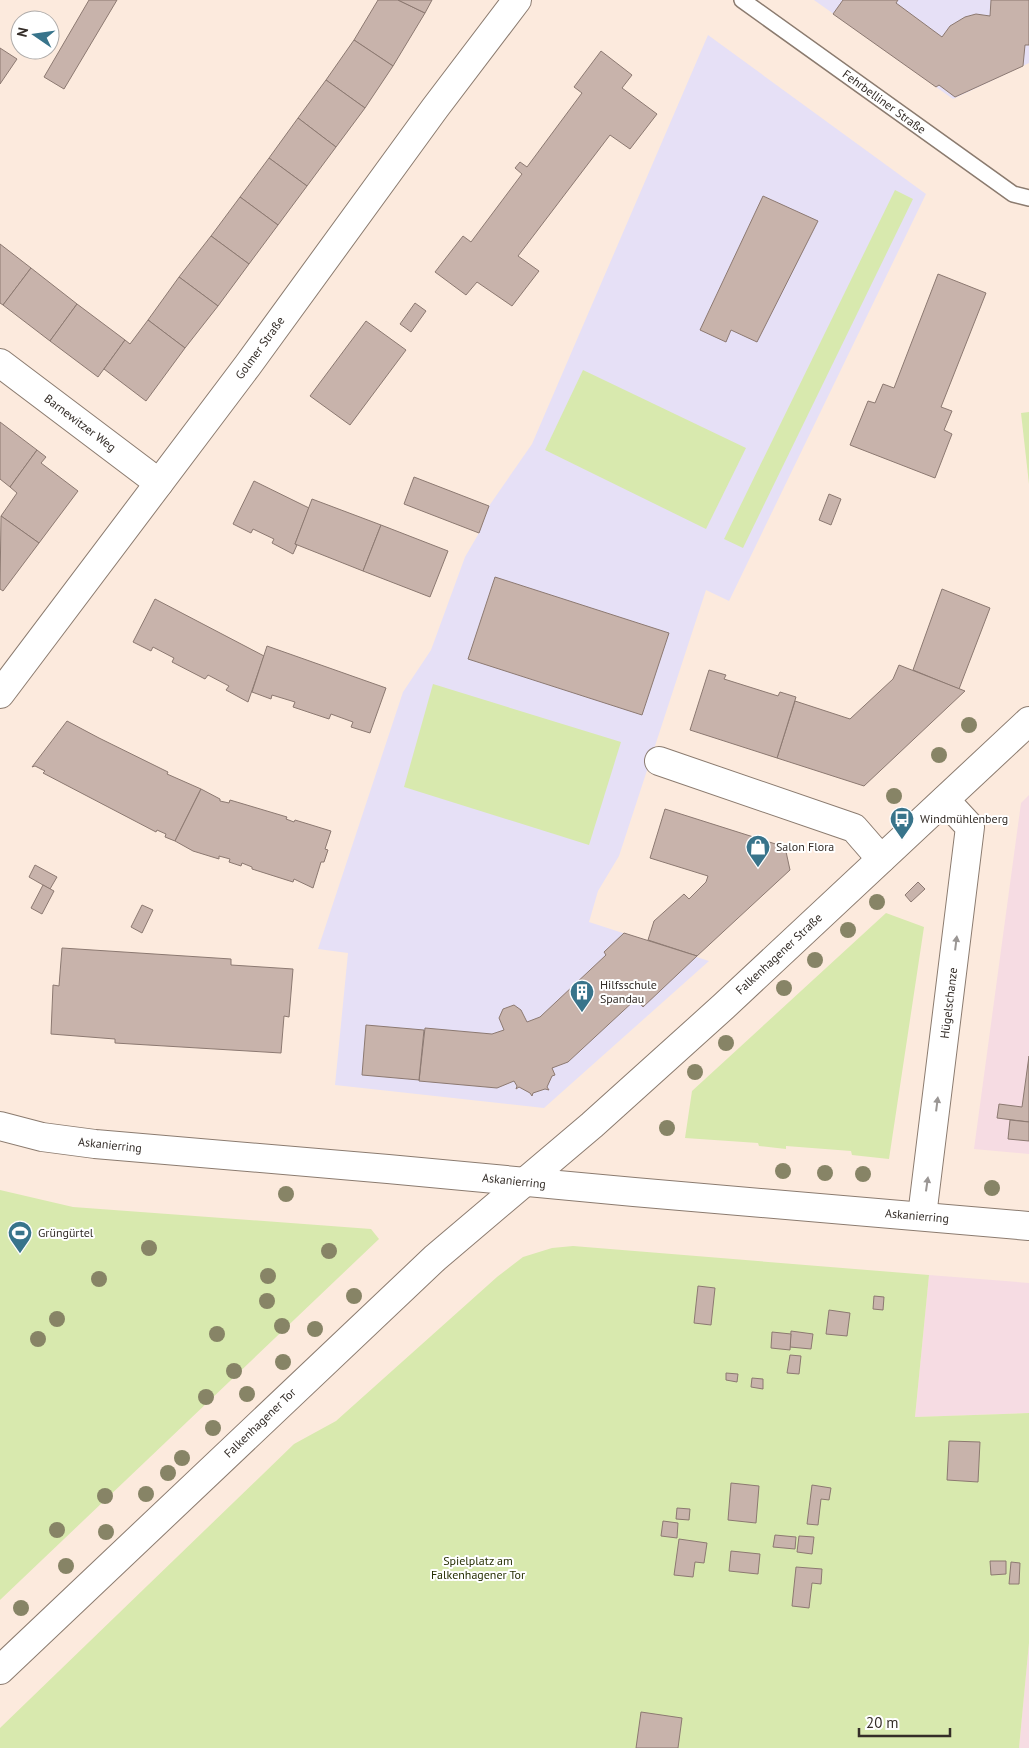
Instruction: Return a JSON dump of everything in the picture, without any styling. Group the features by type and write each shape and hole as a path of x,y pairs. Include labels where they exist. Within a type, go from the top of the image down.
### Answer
{"street":[{"name":"Golmer Straße","path":"0,694 248,365 435,108 517,0"},
{"name":"Barnewitzer Weg","path":"0,363 159,483"},
{"name":"Falkenhagener Straße","path":"525,1182 592,1126 716,1013 1029,721"},
{"path":"659,761 854,828 881,859"},
{"name":"Hügelschanze","path":"922,1216 970,827 945,800"},
{"name":"Askanierring","path":"0,1126 42,1136 95,1144 1029,1226"},
{"name":"Falkenhagener Tor","path":"0,1670 435,1258 525,1182"}],"lane":[{"name":"Fehrbelliner Straße","path":"742,0 1013,194 1029,198"}],"shaded area":[{"path":"814,0 1029,0 1029,63 953,99"},
{"path":"708,35 926,194 729,601 706,590 619,856 598,891 589,922 709,961 544,1108 335,1085 348,953 318,949 403,692 431,650 465,557 479,533 489,506 532,444"},
{"path":"1029,795 1029,1154 974,1149 1021,803"},
{"path":"929,1275 1029,1283 1029,1413 915,1417"},
{"path":"1029,1643 1029,1748 1019,1748"}],"green space":[{"path":"895,190 913,199 743,548 724,539"},
{"path":"583,370 746,448 706,529 545,450"},
{"path":"1029,412 1029,484 1021,413"},
{"path":"433,684 621,742 589,845 404,787"},
{"path":"886,913 924,927 889,1159 852,1155 851,1151 786,1146 786,1149 759,1146 758,1143 685,1138 692,1091"},
{"path":"0,1190 73,1207 371,1229 379,1239 0,1600"},
{"name":"Spielplatz am Falkenhagener Tor","path":"573,1246 929,1275 915,1417 1029,1413 1029,1643 1019,1748 0,1748 0,1728 294,1444 336,1421 497,1277 523,1257 552,1248"}],"building":[{"path":"89,0 117,0 64,89 44,77 54,60 60,60 60,50"},
{"path":"378,0 398,0 425,13 393,66 354,40"},
{"path":"398,0 432,0 425,13"},
{"path":"843,0 898,0 896,3 942,37 950,26 965,17 976,14 990,16 991,0 1029,0 1029,45 1025,45 1023,66 955,97 939,85 936,87 833,14"},
{"path":"354,40 393,66 365,108 326,80"},
{"path":"0,48 10,54 10,60 16,60 0,84"},
{"path":"601,51 632,75 622,88 657,114 630,149 610,135 518,256 539,271 512,306 477,282 466,295 435,272 463,236 471,242 522,174 515,168 520,162 527,167 582,93 574,87"},
{"path":"326,80 365,108 336,147 298,118"},
{"path":"298,118 336,147 307,186 269,158"},
{"path":"269,158 307,186 278,225 240,197"},
{"path":"763,196 818,221 757,342 731,330 726,342 700,330"},
{"path":"240,197 278,225 249,264 211,236"},
{"path":"211,236 249,264 218,306 179,277"},
{"path":"0,244 31,268 3,305 0,303"},
{"path":"31,268 77,304 50,341 3,305"},
{"path":"938,274 986,293 941,407 952,411 944,430 952,434 935,478 850,445 868,401 875,403 883,384 894,388"},
{"path":"179,277 218,306 185,348 148,320"},
{"path":"415,303 426,311 411,332 400,324"},
{"path":"77,304 125,340 98,377 50,341"},
{"path":"148,320 185,348 146,401 104,369 125,340 130,344"},
{"path":"366,321 406,350 350,425 310,396"},
{"path":"0,422 37,450 10,487 0,479"},
{"path":"37,450 46,457 41,463 78,491 39,543 1,516 17,493 10,487"},
{"path":"414,477 489,506 479,533 404,504"},
{"path":"254,481 309,508 293,554 272,543 274,539 253,529 251,533 233,524"},
{"path":"829,494 841,499 831,525 819,520"},
{"path":"312,499 381,525 363,571 295,544"},
{"path":"1,516 39,543 3,591 0,589"},
{"path":"381,525 448,551 430,597 363,571"},
{"path":"495,577 669,633 642,715 468,659"},
{"path":"942,589 990,608 959,689 913,670"},
{"path":"155,599 264,656 248,702 226,690 229,686 208,675 205,679 172,662 174,658 153,647 151,651 133,642"},
{"path":"267,646 386,688 370,733 351,727 353,722 331,714 329,719 293,707 295,702 272,695 271,699 252,692"},
{"path":"899,665 965,691 864,786 777,758 795,701 850,719 893,679"},
{"path":"709,670 726,675 724,679 778,696 780,692 796,697 777,758 690,730"},
{"path":"67,721 168,772 167,774 201,789 175,841 165,837 166,834 157,830 156,832 43,773 45,771 35,766 32,767"},
{"path":"201,789 220,799 220,801 229,803 230,800 287,817 286,819 294,822 295,820 331,831 325,849 328,850 324,862 321,862 313,888 294,879 293,882 252,869 252,867 242,863 241,866 229,862 230,859 219,856 219,859 193,851 175,841"},
{"path":"665,809 785,847 790,870 697,956 648,940 654,921 684,894 689,899 706,882 708,876 650,858"},
{"path":"35,865 57,877 50,889 29,877"},
{"path":"918,882 925,889 911,902 905,895"},
{"path":"43,885 54,891 42,914 31,908"},
{"path":"142,905 153,910 142,933 131,927"},
{"name":"Hilfsschule Spandau","path":"624,933 697,956 643,1007 636,999 568,1062 552,1068 555,1075 552,1076 547,1087 549,1090 545,1089 533,1093 532,1096 519,1087 516,1089 517,1086 514,1081 497,1088 419,1081 425,1028 492,1034 504,1030 499,1018 503,1009 514,1005 521,1010 527,1022 540,1017 606,955 604,952"},
{"path":"62,948 231,959 231,965 293,969 289,1017 284,1016 281,1053 115,1043 115,1039 51,1034 53,985 59,986"},
{"path":"366,1025 424,1030 419,1080 362,1075"},
{"path":"1029,1056 1029,1122 997,1118 999,1104 1022,1107"},
{"path":"1010,1120 1029,1122 1029,1141 1008,1139"},
{"path":"698,1286 715,1288 711,1325 694,1323"},
{"path":"874,1296 884,1297 883,1310 873,1309"},
{"path":"829,1310 850,1313 847,1336 826,1334"},
{"path":"791,1331 813,1334 811,1349 790,1347"},
{"path":"772,1332 791,1334 790,1350 771,1348"},
{"path":"790,1355 801,1356 799,1374 787,1373"},
{"path":"726,1373 738,1374 737,1382 726,1380"},
{"path":"752,1378 763,1379 763,1389 751,1387"},
{"path":"949,1441 980,1442 978,1482 947,1480"},
{"path":"731,1483 759,1486 756,1523 728,1520"},
{"path":"812,1485 831,1488 829,1500 821,1499 818,1525 807,1524"},
{"path":"677,1508 690,1509 689,1520 676,1519"},
{"path":"663,1521 678,1523 677,1538 661,1536"},
{"path":"775,1535 796,1537 795,1549 773,1547"},
{"path":"799,1536 814,1537 812,1554 797,1552"},
{"path":"679,1539 707,1543 704,1563 695,1562 693,1577 674,1575"},
{"path":"731,1551 760,1554 758,1574 729,1571"},
{"path":"990,1561 1006,1561 1006,1574 991,1575"},
{"path":"1011,1562 1020,1563 1019,1584 1009,1584"},
{"path":"796,1567 822,1569 821,1584 812,1583 809,1608 792,1606"},
{"path":"641,1712 682,1718 678,1748 636,1748"}],"place":[{"name":"Windmühlenberg","path":"902,840"},
{"name":"Salon Flora","path":"758,868"},
{"name":"Hilfsschule Spandau","path":"582,1013"},
{"name":"Grüngürtel","path":"20,1254"}]}
